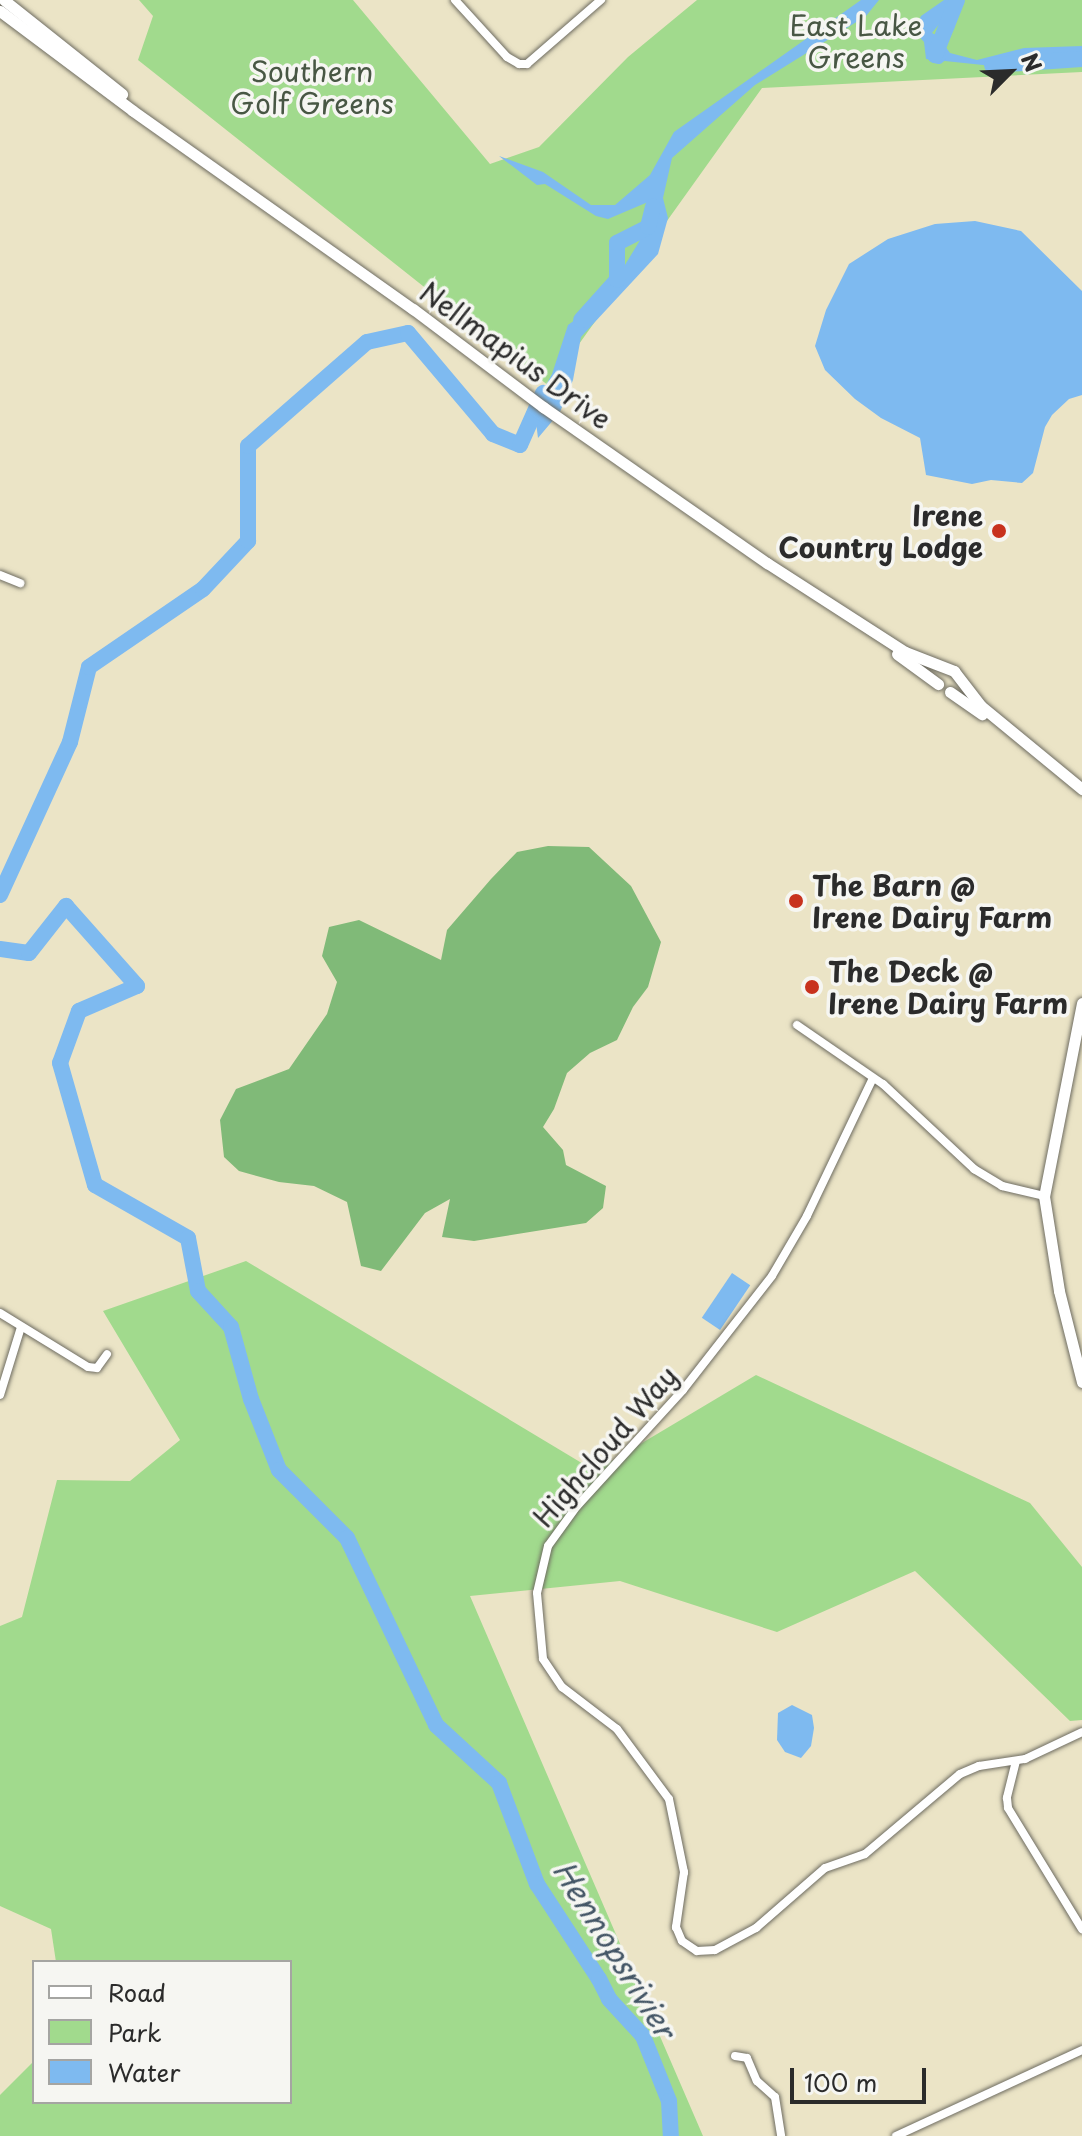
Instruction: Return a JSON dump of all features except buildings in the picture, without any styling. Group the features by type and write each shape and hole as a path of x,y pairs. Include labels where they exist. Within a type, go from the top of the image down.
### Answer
{"main road":[{"name":"Nellmapius Drive","path":"5,0 7,14 149,119 563,421 859,624 938,684"},
{"name":"Nellmapius Drive","path":"859,624 945,671"},
{"path":"1003,727 959,683 957,674 945,671 939,676 938,684 1003,727 1082,789"},
{"path":"950,692 959,683"},
{"path":"1082,1003 1044,1196 1059,1291 1082,1382"}],"street":[{"path":"455,0 507,57 519,64 538,57 601,0"},
{"path":"0,575 20,583"},
{"path":"797,1025 873,1078 974,1169 1002,1186 1044,1196"},
{"name":"Highcloud Way","path":"873,1078 807,1216 772,1276 683,1390 577,1506 548,1546 537,1593 542,1655 549,1672 562,1687 617,1729 669,1799 684,1872 676,1927 682,1941 697,1951 715,1950 756,1928 825,1868 863,1855 960,1774 979,1766 1016,1761 1082,1732"},
{"path":"0,1313 88,1367 97,1368 107,1354"},
{"path":"0,1395 21,1327"},
{"path":"1016,1761 1007,1798 1008,1808 1082,1929"},
{"path":"896,2136 1082,2050"},
{"path":"735,2056 747,2058 757,2081 775,2097 781,2136"}],"green space":[{"name":"Southern Golf Greens","path":"139,0 353,0 490,164 539,147 628,57 697,0 1082,0 1082,72 762,88 549,386 138,60 153,16"},
{"path":"548,846 589,847 631,886 661,942 648,987 633,1007 617,1040 590,1053 567,1073 554,1109 543,1127 563,1150 566,1165 606,1186 603,1208 586,1223 474,1241 442,1237 450,1199 425,1213 381,1271 361,1266 347,1202 314,1186 279,1182 239,1171 224,1157 220,1120 236,1089 289,1069 327,1014 337,982 322,956 329,927 359,920 441,960 447,930 491,879 517,852"},
{"path":"246,1261 595,1471 756,1375 1030,1503 1082,1567 1082,1720 1070,1721 915,1571 777,1632 620,1581 470,1596 703,2136 0,2136 0,2095 32,2063 32,2104 292,2104 292,1960 56,1960 51,1929 0,1906 0,1626 22,1617 57,1480 130,1481 180,1440 103,1311"}],"water":[{"path":"861,0 879,0 866,16 755,85 672,158 663,198 668,218 658,254 581,337 573,380 560,412 538,438 534,407 552,374 568,325 594,306 614,283 648,227 648,202 608,219 596,216 545,184 537,185 499,156 543,172 591,205 615,205 650,175 674,132"},
{"path":"944,0 960,0 957,15 949,12 932,33 942,38 955,27 945,46 950,53 977,60 1024,48 1082,46 1082,60 1002,67 926,59 924,42 914,31 921,16"},
{"path":"975,221 1021,231 1082,291 1082,395 1069,399 1052,415 1045,427 1033,473 1022,483 991,480 972,484 926,475 920,438 881,418 855,399 825,370 815,346 826,310 849,264 888,239 935,224"},
{"path":"732,1273 750,1285 720,1330 702,1318"},
{"path":"792,1705 812,1715 814,1728 811,1746 801,1758 785,1752 777,1740 778,1713"}],"waterway":[{"name":"Hennopsrivier","path":"938,56 935,55 957,0"},
{"name":"Hennopsrivier","path":"992,65 1082,59"},
{"name":"Hennopsrivier","path":"581,320 617,280 617,243 648,227 653,207"},
{"name":"Hennopsrivier","path":"0,895 70,742 89,667 203,589 248,541 248,446 367,342 408,333 493,434 520,445 543,393"},
{"name":"Hennopsrivier","path":"0,949 29,953 66,906 137,986 79,1011 60,1063 95,1185 188,1238 198,1291 231,1327 251,1399 279,1470 347,1538 436,1725 499,1783 537,1884 609,1999 643,2036 669,2101 671,2136"}],"place":[{"name":"Irene Country Lodge","path":"999,531"},
{"name":"The Barn @ Irene Dairy Farm","path":"796,901"},
{"name":"The Deck @ Irene Dairy Farm","path":"812,987"}],"park label":[{"name":"East Lake Greens","path":"856,41"}]}
